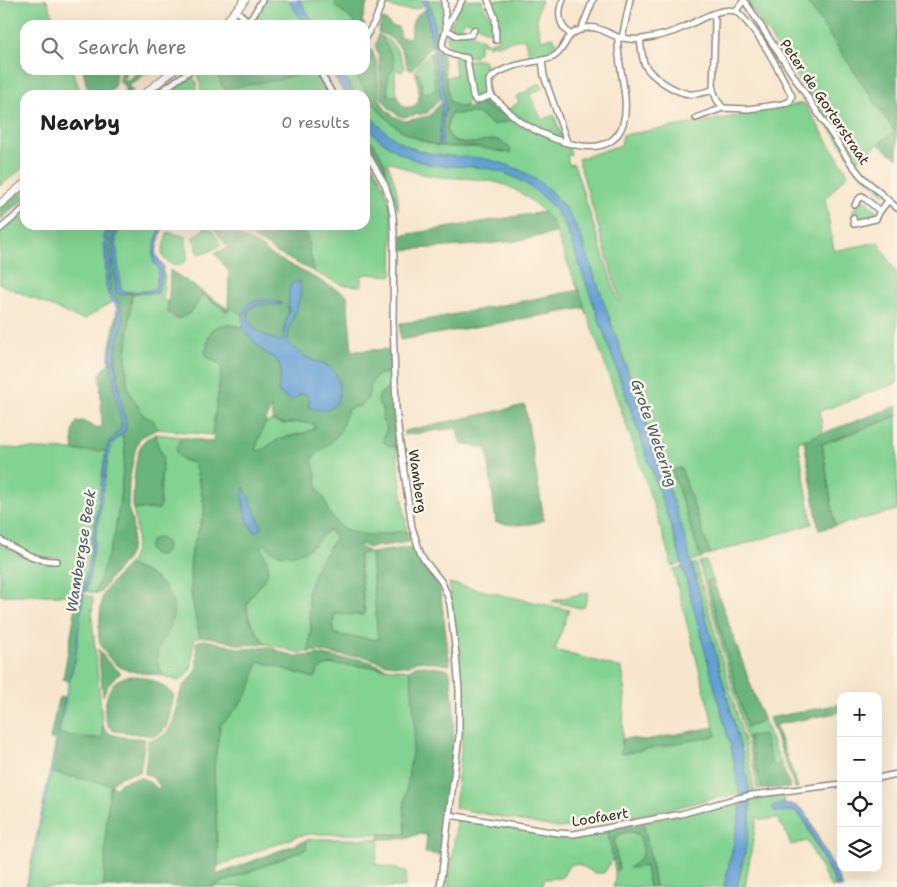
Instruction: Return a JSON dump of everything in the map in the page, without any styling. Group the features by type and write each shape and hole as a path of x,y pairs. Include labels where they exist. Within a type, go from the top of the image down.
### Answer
{"main road":[{"path":"227,20 245,0"},
{"path":"149,90 168,75"},
{"path":"0,204 20,187"}],"street":[{"path":"248,20 262,0"},
{"path":"370,30 383,0"},
{"path":"444,0 446,30"},
{"path":"462,0 446,30 442,44 444,49 459,57 467,58 473,96 476,101 490,96 490,92"},
{"path":"488,0 495,18 496,40"},
{"path":"563,0 559,18 565,31 570,34"},
{"path":"580,30 593,0"},
{"path":"630,0 620,38 617,48 625,108 622,125 614,138 594,147 576,146 524,124 492,96 489,80 500,71 519,64 553,57 570,34 587,27 596,28 620,38 640,39 681,29 722,11 736,11 744,18 770,54 792,96 790,101 784,104 748,109 723,108 696,118"},
{"path":"736,11 744,0"},
{"name":"Peter de Gorterstraat","path":"744,0 850,162 862,176 897,208"},
{"path":"236,10 243,20"},
{"path":"713,15 715,20 712,90 723,108"},
{"path":"446,30 457,36 471,35 474,30"},
{"path":"640,39 644,64 651,74 676,90 689,94 698,94 712,90"},
{"path":"542,60 544,76 566,142"},
{"path":"163,90 184,75"},
{"path":"322,75 331,90"},
{"name":"Wamberg","path":"370,159 385,185 393,214 396,408 412,527 420,552 440,581 450,604 460,720 450,812"},
{"path":"855,205 862,196 880,211"},
{"path":"853,218 854,224 876,219 888,201"},
{"path":"0,229 20,212"},
{"path":"0,540 33,558 48,561 57,560"},
{"path":"882,777 897,774"},
{"name":"Loofaert","path":"450,812 557,833 574,834 681,814 752,795 837,784"},
{"path":"440,887 450,812"}],"green space":[{"path":"0,0 47,0 54,20 20,20 20,75 74,75 80,90 20,90 20,170 0,186"},
{"path":"265,0 289,0 301,20 254,20"},
{"path":"300,0 337,0 335,5 353,20 311,20"},
{"path":"337,0 368,0 362,20 352,20 335,5"},
{"path":"386,0 422,0 424,5 419,8 405,10 385,4"},
{"path":"427,0 442,0 444,33 442,42 436,45 433,13"},
{"path":"464,0 482,0 493,21 493,34 465,20 460,29 492,44 489,47 485,44 479,44 479,53 475,53 475,57 452,50 448,44 447,36"},
{"path":"489,0 542,0 537,20 541,40 553,37 559,49 554,53 531,60 524,38 497,45 492,44 492,41 498,40"},
{"path":"746,0 806,0 895,132 856,161 886,192 884,195 853,163"},
{"path":"806,0 897,0 897,158 878,144 895,131"},
{"path":"426,9 432,46 412,70 408,69 399,46 390,38 378,32 382,19 391,26 398,27 400,37 410,38 415,17"},
{"path":"378,34 383,37 384,43 394,62 388,78 388,96 397,96 404,107 411,107 418,101 419,91 416,74 419,73 423,92 428,93 436,90 430,53 433,51 441,98 427,113 403,117 389,108 382,98 379,57 375,45"},
{"path":"383,37 396,49 404,67 403,71 397,70 395,72 397,96 388,96 387,80 394,67"},
{"path":"370,48 377,64 380,100 386,110 395,117 405,121 429,116 442,102 439,146 406,133 389,121 370,97 370,90 366,90 356,75 370,75"},
{"path":"436,49 442,52 449,101 458,107 470,107 474,104 482,103 493,111 509,114 511,121 493,125 477,113 450,114 446,130 451,138 465,144 498,140 508,146 511,152 476,147 442,146 443,115 446,109"},
{"path":"430,53 436,90 428,93 423,92 419,74 416,74 415,71 422,60"},
{"path":"454,57 467,60 484,60 490,75 487,84 489,95 466,102 466,106 458,107 449,101 446,77 456,75"},
{"path":"84,75 116,75 111,90 88,90"},
{"path":"120,75 125,75 124,83 134,75 144,75 128,87 134,90 125,90 128,88 119,82"},
{"path":"190,75 197,83 196,90 171,90"},
{"path":"197,75 217,75 224,89 289,75 320,75 329,90 200,90"},
{"path":"217,75 296,75 278,80 224,89"},
{"path":"344,75 356,75 366,90 352,90"},
{"path":"540,83 543,88 530,95 542,120 554,115 563,139 534,127 509,109 519,102 516,97"},
{"path":"370,97 387,119 396,126 418,139 437,146 487,148 499,140 470,143 458,142 446,130 450,114 477,113 493,125 509,114 568,144 571,155 567,156 569,165 574,164 618,301 620,300 578,159 621,145 623,135 804,103 848,174 825,199 834,251 878,242 897,274 897,383 820,411 823,433 798,442 812,524 710,554 681,468 672,471 701,558 691,561 669,488 581,237 569,214 544,186 534,178 510,166 486,160 428,153 395,139 380,128 370,116"},
{"path":"492,100 509,114 493,111 482,103 474,104"},
{"path":"370,130 396,151 424,163 480,167 512,176 540,194 558,213 571,240 662,499 682,563 672,566 654,505 623,415 581,297 550,220 532,201 508,186 484,180 423,174 411,171 392,162 387,163 396,186 398,210 387,182 385,164 370,140"},
{"path":"370,141 379,151 385,168 387,182 370,151"},
{"path":"370,161 382,183 390,208 392,220 392,276 366,274 361,278 361,286 342,285 314,272 304,230 370,230"},
{"path":"20,190 20,203 0,220 0,207"},
{"path":"863,199 878,212 871,218 858,220 854,218 853,210"},
{"path":"543,212 551,220 556,233 515,241 401,250 401,236 403,235"},
{"path":"20,214 20,230 102,230 104,233 107,293 113,301 85,319 78,318 0,284 0,231"},
{"path":"110,230 115,230 113,245 116,292 132,294 126,356 129,392 144,416 153,420 157,429 139,440 135,451 129,482 128,508 133,531 131,549 125,562 100,593 95,593 114,537 125,452 121,434 126,428 115,354 123,322 116,298 110,290 111,264 108,235"},
{"path":"120,230 160,230 153,253 159,270 155,291 127,292 121,290 116,237"},
{"path":"202,230 212,230 221,245 206,253 197,253 197,246 192,238"},
{"path":"215,230 230,230 268,253 347,295 352,351 391,349 391,373 377,375 367,398 358,406 348,409 338,434 313,457 312,462 318,490 337,523 355,533 375,535 407,531 410,542 368,548 361,544 360,547 369,552 359,555 364,615 334,614 333,630 334,634 378,640 371,553 412,547 440,590 450,665 416,661 408,666 404,666 386,664 363,656 345,656 318,651 309,652 311,627 308,592 317,566 336,537 328,530 311,547 300,553 280,554 274,552 265,543 261,547 268,563 268,571 264,580 248,602 247,613 258,635 265,644 241,645 209,637 200,637 192,598 190,570 193,548 204,515 204,505 195,466 181,458 176,448 182,437 213,442 214,435 212,435 222,367 208,357 205,352 211,331 224,325 244,327 261,349 278,362 281,374 278,392 291,400 305,393 309,396 308,406 331,408 337,402 339,390 324,364 304,356 288,343 288,335 300,296 300,282 290,285 289,310 283,332 283,341 263,334 251,324 248,318 249,312 254,306 260,304 279,305 281,303 265,301 245,310 244,314 242,314 232,308 228,312 202,294 189,314 176,318 168,312 170,270 228,309 229,272 215,253 228,248","holes":["271,407 273,421 314,424 315,428 306,433 273,442 261,450 255,450"]},
{"path":"239,230 304,230 314,272 275,252 267,245"},
{"path":"168,232 186,237 187,257 182,264 173,265 165,260 163,256 162,249"},
{"path":"163,273 165,276 163,300 168,301 168,312 174,318 183,317 191,312 202,294 228,309 232,308 244,314 244,327 219,326 211,331 208,338 205,352 209,359 222,367 212,435 157,429 153,420 144,416 129,392 126,356 132,294 158,293"},
{"path":"579,290 585,308 400,340 400,323 420,321"},
{"path":"117,309 118,320 110,355 122,428 109,443 106,451 74,451 73,432 77,422 82,421 98,428 102,426 100,374 109,363 110,349"},
{"path":"381,373 391,373 391,387 386,389 379,404 383,410 383,419 387,428 383,438 392,447 396,447 407,531 375,535 355,533 337,523 330,514 317,485 312,459 336,437 348,409 358,407 364,403 373,380"},
{"path":"391,387 396,447 389,446 383,441 387,428 382,420 383,410 378,399 381,393"},
{"path":"525,405 544,520 531,524 496,523 487,449 460,443 457,428 404,435 404,431"},
{"path":"897,406 897,416 822,444 835,526 819,530 804,440"},
{"path":"897,416 897,510 835,526 822,444"},
{"path":"271,421 284,424 301,422 314,424 315,428 285,437 263,450 255,450 264,424"},
{"path":"121,434 125,452 119,507 114,537 98,589 95,593 86,591 109,452"},
{"path":"156,434 182,437 179,441 183,460 195,466 204,504 204,513 192,549 190,568 191,595 200,637 195,639 193,645 192,662 189,672 179,681 169,679 162,674 156,657 158,648 171,624 173,603 166,591 152,576 128,565 136,545 136,523 133,509 159,509 163,456 157,444"},
{"path":"156,434 157,444 163,456 160,508 133,509 138,452 145,440"},
{"path":"0,448 106,451 87,573 81,595 0,595 0,543 19,554 39,561 54,562 55,558 40,559 0,539"},
{"path":"681,468 710,554 701,558 672,470"},
{"path":"328,529 336,537 317,566 308,592 311,627 309,652 292,651 265,644 249,618 247,607 250,598 263,581 267,562 261,547 266,543 310,548"},
{"path":"158,538 164,541 167,547 164,553 158,556 152,553 149,547 152,541"},
{"path":"371,553 378,639 376,640 334,634 333,630 334,614 362,615 365,613 359,554"},
{"path":"706,561 713,580 707,582 747,728 763,719 781,763 776,766 773,765 754,736 749,736 762,789 757,789 752,760 699,562"},
{"path":"696,563 743,737 754,791 749,792 741,749 692,564"},
{"path":"128,565 149,574 162,584 167,590 174,607 170,627 159,647 157,655 158,663 164,676 127,670 118,666 110,659 100,643 99,629 103,595 111,583"},
{"path":"683,567 732,752 740,794 581,826 557,828 455,808 463,729 462,699 449,583 569,610 555,650 622,668 625,694 621,754 716,735 673,569"},
{"path":"713,580 763,719 759,723 747,728 707,581"},
{"path":"588,592 584,607 580,608 552,601"},
{"path":"71,594 83,595 75,660 69,681 63,679 75,612"},
{"path":"83,595 93,597 92,618 104,739 57,734 75,660"},
{"path":"206,640 242,649 270,647 297,656 318,654 343,659 358,659 386,668 331,664 320,668 314,678 258,662 247,694 220,726 214,766 218,866 216,875 307,840 306,849 211,887 104,887 106,833 111,785 50,772 56,740 50,739 58,699 60,697 65,698 58,734 103,739 103,726 115,735 145,739 140,772 120,777 112,785 115,788 126,781 141,778 158,789 160,786 157,782 145,774 148,740 158,738 170,729 183,687 196,670 196,643"},
{"path":"98,649 109,663 121,673 110,683 103,696"},
{"path":"257,662 314,678 321,669 331,664 409,670 413,690 414,731 406,834 310,834 298,836 218,866 214,766 220,726 243,700"},
{"path":"417,665 448,669 450,672 454,711 453,743 439,855 425,853 427,835 418,834 406,839 380,839 379,834 406,834 404,808 415,729 409,670"},
{"path":"127,676 153,680 174,695 167,726 162,732 154,736 115,731 106,722 106,699 112,685"},
{"path":"837,705 837,713 775,725 798,788 795,788 769,718"},
{"path":"714,727 716,736 621,754 622,739 646,740"},
{"path":"763,734 772,764 776,766 781,763 791,788 762,789 748,736"},
{"path":"50,772 111,785 106,833 104,887 26,887"},
{"path":"782,792 785,804 774,805 781,812 793,812 803,819 837,887 831,887 807,841 791,845 783,826 779,824 778,818 761,820 757,817 745,887 737,887 750,822 750,797"},
{"path":"741,800 739,819 724,887 655,887 644,823"},
{"path":"457,819 567,838 610,829 608,833 613,859 604,873 595,873 578,864 573,864 569,866 560,878 545,879 541,887 448,887"},
{"path":"644,823 655,887 649,887 646,866 629,868 639,860 642,854 642,845 638,834 626,832 618,835 616,838 614,842 619,869 615,871 608,833 610,829"},
{"path":"630,832 637,834 642,841 643,850 640,859 631,867 646,866 649,887 613,887 615,871 619,869 614,842 622,833"},
{"path":"380,839 375,864 406,871 405,887 211,887 306,849 307,840"}],"water":[{"path":"289,0 300,0 311,20 301,20"},
{"path":"422,0 427,0 433,13 436,49 445,96 446,109 443,115 442,146 439,146 442,102 428,19"},
{"path":"333,75 344,75 352,90 342,90"},
{"path":"370,115 401,143 416,150 440,155 480,158 512,167 539,181 548,189 563,205 576,226 684,535 741,749 749,790 750,823 737,887 724,887 741,800 732,752 675,538 566,227 559,215 540,194 517,179 491,169 424,163 396,151 370,130"},
{"path":"105,230 110,230 108,235 111,264 110,290 119,302 123,315 123,322 116,346 115,361 126,428 112,445 109,452 90,574 86,591 81,595 87,573 106,451 109,443 122,427 110,355 118,320 117,309 109,297 106,286"},
{"path":"115,230 120,230 116,237 116,244 121,290 127,292 155,290 159,270 154,263 153,255 158,233 159,230 162,230 156,255 164,267 158,293 128,293 122,295 116,292 113,236"},
{"path":"299,281 300,297 288,335 288,343 303,355 333,369 339,381 339,395 333,407 325,410 308,407 309,400 306,394 300,394 291,401 278,392 281,372 280,365 275,358 261,350 247,334 243,326 243,316 249,304 262,300 282,303 253,306 248,314 248,319 258,331 270,338 283,341 289,310 290,288 292,283"},
{"path":"244,487 260,523 259,531 254,531 246,516 243,503"},
{"path":"774,805 798,806 807,815 843,887 837,887 806,823 799,814 792,811 775,812 773,809"}],"waterway":[{"name":"Wambergse Beek","path":"28,887 65,707 85,593"}],"water label":[{"name":"Grote Wetering","path":"654,433"}]}
